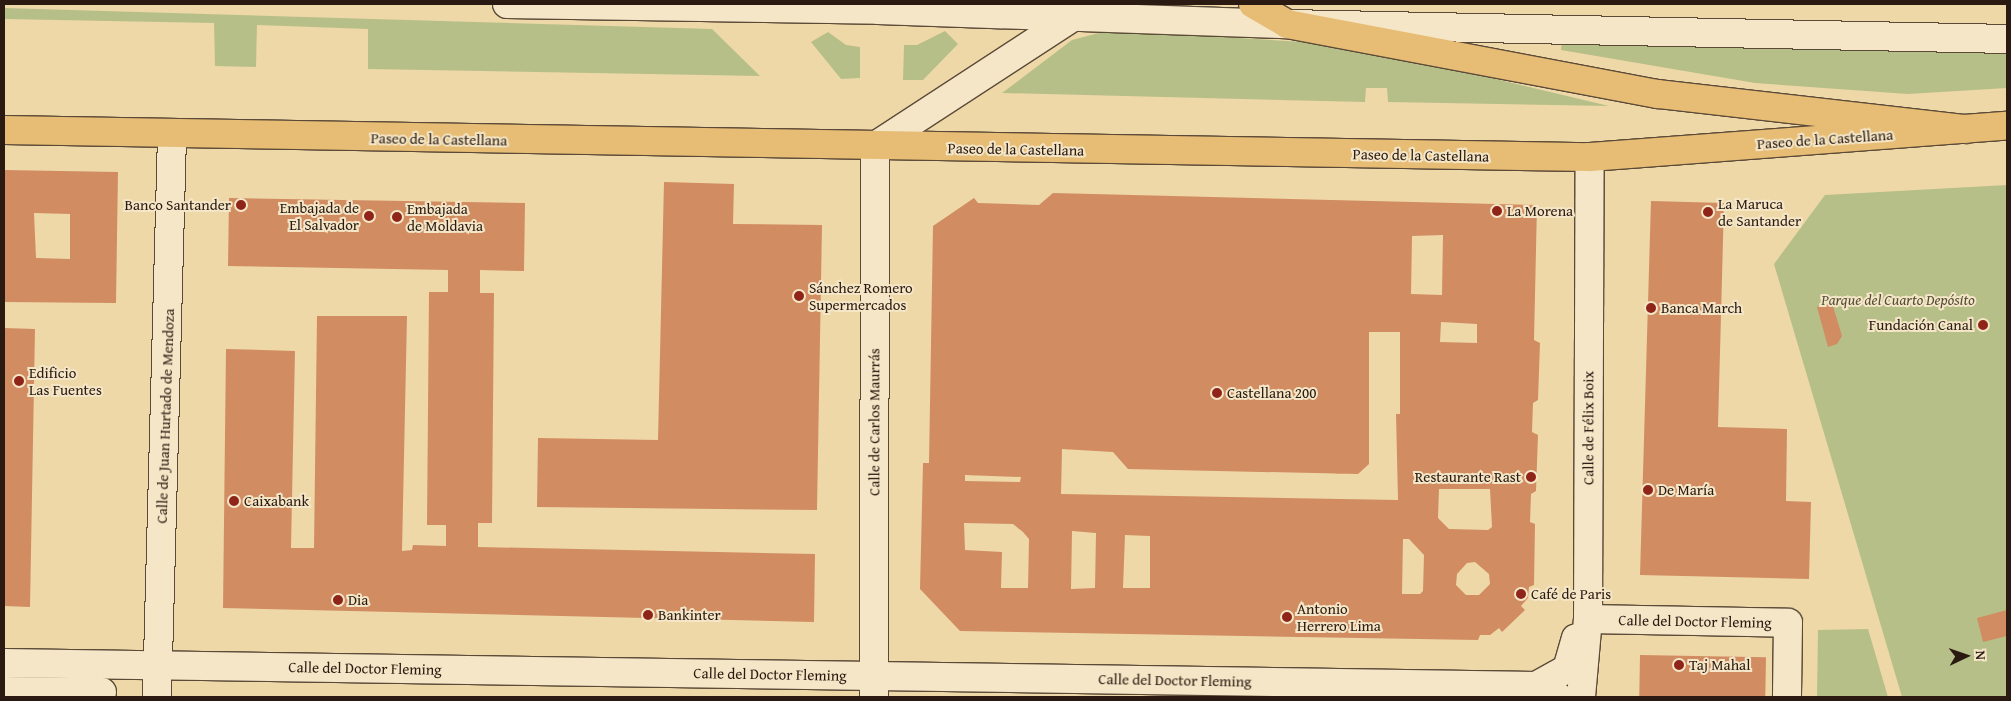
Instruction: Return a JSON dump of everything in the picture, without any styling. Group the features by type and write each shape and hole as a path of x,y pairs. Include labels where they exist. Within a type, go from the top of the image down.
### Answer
{"main road":[{"path":"1253,4 1287,24 1658,94 1965,129 2007,126"},
{"name":"Paseo de la Castellana","path":"4,130 1590,158 1965,129"}],"street":[{"path":"508,4 1072,16 1287,24 2007,39"},
{"path":"875,146 1072,16 1108,4"},
{"name":"Calle de Juan Hurtado de Mendoza","path":"157,697 172,134"},
{"name":"Calle de Carlos Maurrás","path":"874,687 875,146"},
{"name":"Calle de Félix Boix","path":"1581,697 1588,607 1590,158"},
{"name":"Calle del Doctor Fleming","path":"4,663 158,665 874,687 1547,691 1567,669 1588,607 1788,623 1787,697"},
{"path":"4,691 102,692"}],"green space":[{"path":"4,8 712,29 760,76 368,69 368,29 257,25 256,67 215,66 214,23 4,19"},
{"path":"1110,30 1353,45 1609,106 1388,102 1387,88 1366,88 1365,102 1002,93 1072,40"},
{"path":"945,31 958,44 923,80 903,80 904,45 917,45"},
{"path":"828,32 846,45 860,47 860,78 841,79 811,42"},
{"path":"1562,39 2007,50 2007,88 1908,94 1755,83 1561,50"},
{"name":"Parque del Cuarto Depósito","path":"2007,185 2007,697 1902,697 1774,264 1825,195"},
{"path":"1868,629 1888,697 1817,697 1818,630"}],"building":[{"path":"4,170 118,172 116,303 4,302","holes":["34,213 70,214 70,259 36,258"]},
{"path":"664,182 734,184 733,224 822,225 817,510 537,507 538,438 658,440"},
{"path":"1053,193 1537,205 1534,340 1540,343 1538,400 1533,403 1532,432 1538,435 1536,491 1531,494 1530,522 1535,524 1534,585 1529,587 1528,598 1521,606 1525,610 1502,632 1499,628 1490,635 1480,635 1478,640 960,631 920,589 923,463 929,463 933,226 974,198 978,203 1039,205","holes":["1443,235 1442,295 1411,294 1412,236","1441,322 1477,324 1477,343 1440,342","1369,332 1400,332 1400,414 1396,414 1398,500 1061,494 1062,449 1113,452 1128,469 1358,474 1369,464","965,475 1021,477 1020,482 965,481","1439,489 1490,489 1492,527 1488,530 1449,529 1438,518","964,523 1013,524 1023,532 1029,539 1028,588 1001,588 1002,552 965,550","1072,531 1096,533 1095,588 1071,589","1125,535 1150,536 1150,588 1123,588","1403,539 1409,539 1424,555 1423,591 1420,594 1402,594","1475,562 1489,574 1490,584 1479,595 1466,595 1456,585 1457,574 1467,563"]},
{"path":"229,198 525,203 524,271 480,270 480,293 494,293 492,523 478,523 478,547 815,554 814,622 223,608 226,349 295,351 291,548 314,548 317,316 407,316 402,551 412,550 413,545 446,546 446,525 427,525 429,292 448,292 448,270 228,266"},
{"path":"1651,201 1724,203 1718,427 1787,429 1786,501 1811,502 1809,579 1640,575"},
{"path":"1832,303 1842,336 1837,344 1828,347 1817,307"},
{"name":"Edificio Las Fuentes","path":"4,328 35,329 30,607 4,606"},
{"path":"2007,610 2007,636 1983,642 1977,618"},
{"path":"1640,655 1766,657 1765,697 1639,697"}],"place":[{"name":"Banco Santander","path":"241,205"},
{"name":"La Morena","path":"1497,211"},
{"name":"La Maruca de Santander","path":"1708,212"},
{"name":"Embajada de El Salvador","path":"369,216"},
{"name":"Embajada de Moldavia","path":"397,217"},
{"name":"Sánchez Romero Supermercados","path":"799,296"},
{"name":"Banca March","path":"1651,308"},
{"name":"Fundación Canal","path":"1983,325"},
{"name":"Edificio Las Fuentes","path":"19,381"},
{"name":"Castellana 200","path":"1217,393"},
{"name":"Restaurante Rast","path":"1531,477"},
{"name":"De María","path":"1648,490"},
{"name":"Caixabank","path":"234,501"},
{"name":"Café de Paris","path":"1521,594"},
{"name":"Dia","path":"338,600"},
{"name":"Bankinter","path":"648,615"},
{"name":"Antonio Herrero Lima","path":"1287,617"},
{"name":"Taj Mahal","path":"1679,665"}]}
